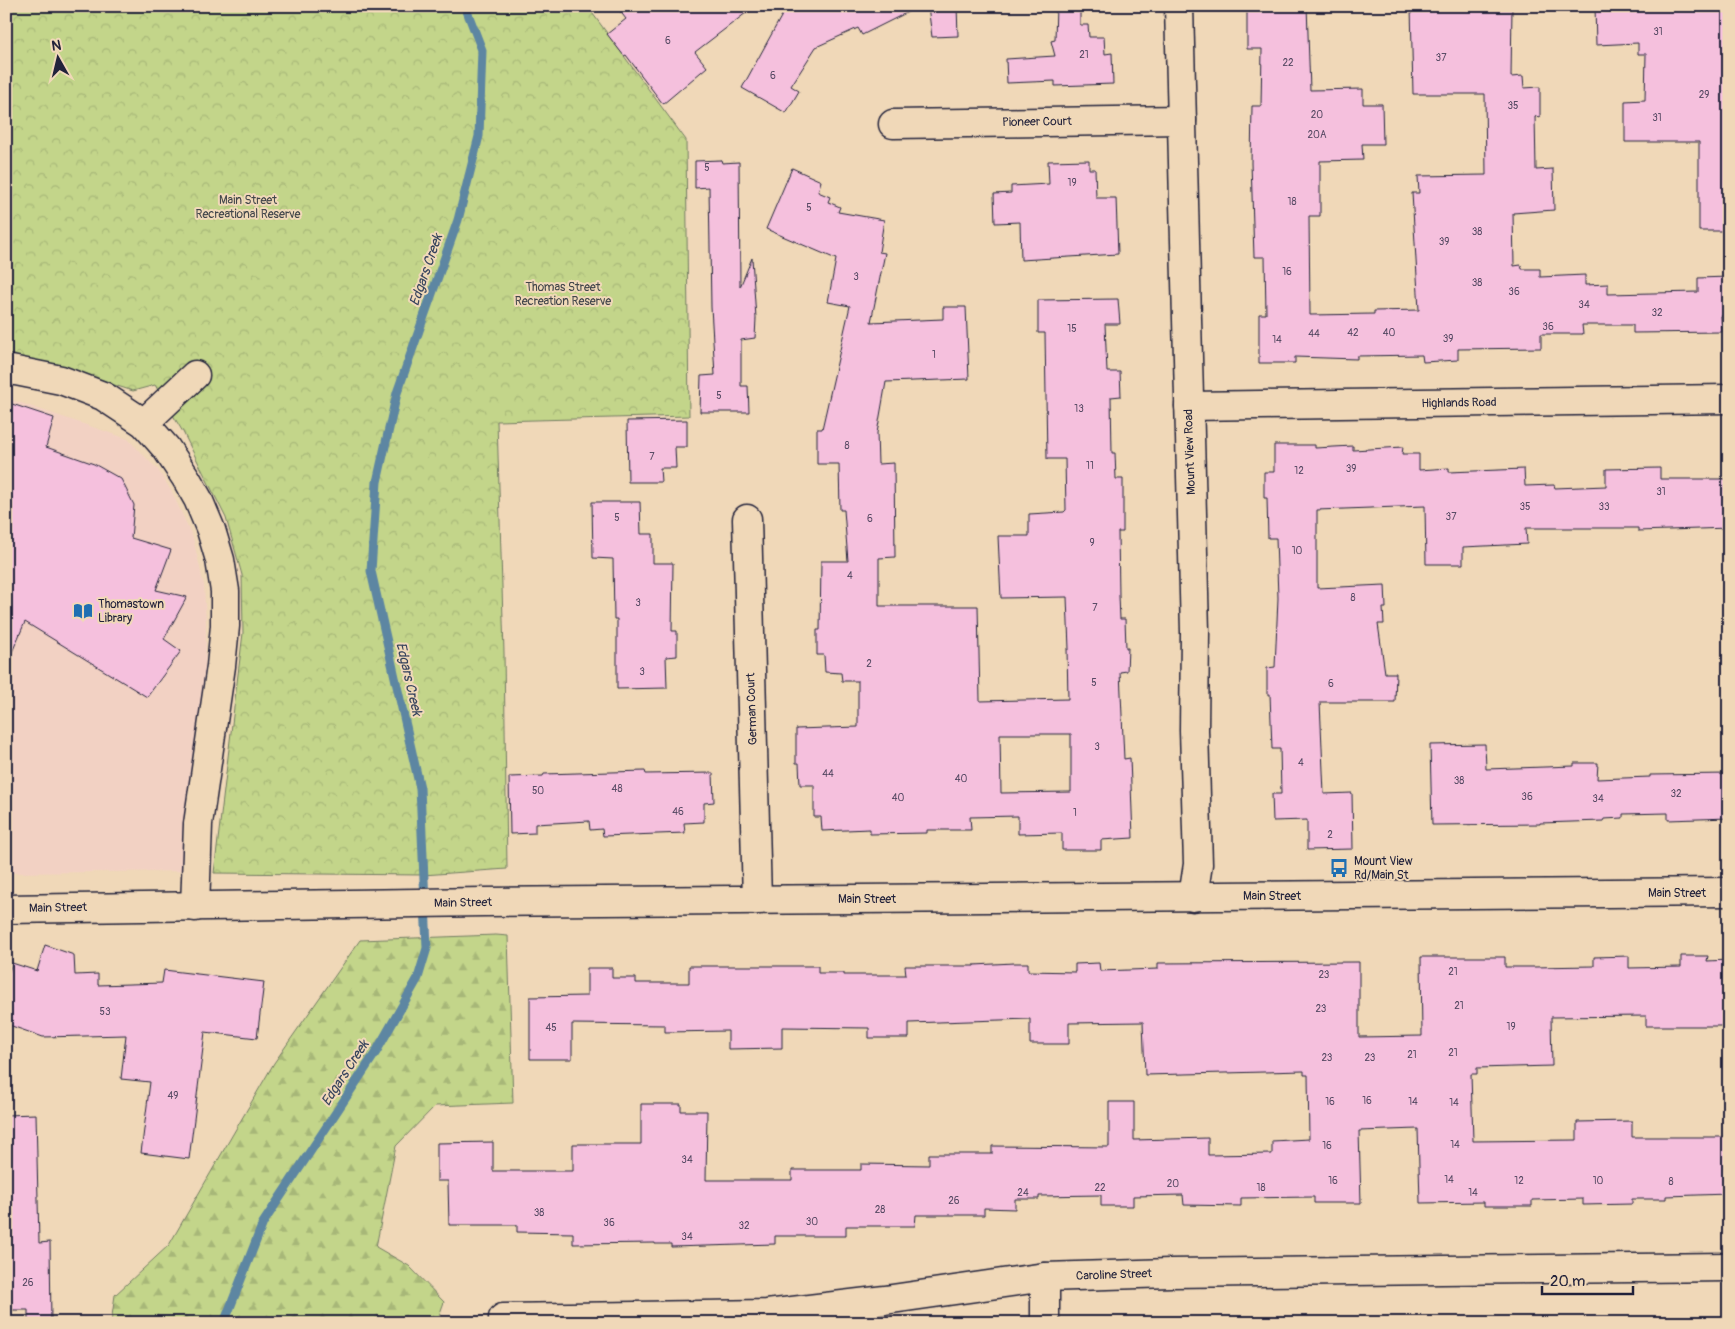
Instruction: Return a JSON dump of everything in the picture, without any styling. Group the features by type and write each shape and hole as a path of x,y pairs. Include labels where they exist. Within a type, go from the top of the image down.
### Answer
{"street":[{"name":"Mount View Road","path":"1179,6 1195,632 1194,730 1198,864 1193,897"},
{"name":"Pioneer Court","path":"893,124 1182,120"},
{"path":"6,369 60,380 103,396 144,423 166,448 198,500 211,530 220,560 225,591 225,626 198,824 195,907"},
{"path":"144,423 194,375"},
{"name":"Highlands Road","path":"1189,406 1729,399"},
{"name":"German Court","path":"747,519 758,900"},
{"name":"Main Street","path":"6,909 758,900 1729,892"},
{"name":"Caroline Street","path":"503,1318 767,1314 885,1300 1045,1277 1170,1273 1729,1267"},
{"path":"1045,1277 1045,1323"}],"shaded area":[{"path":"6,398 128,439 158,470 172,492 193,538 204,585 206,622 204,779 197,871 6,873"}],"green space":[{"name":"Main Street Recreational Reserve","path":"6,6 587,6 686,140 689,416 497,421 504,653 507,869 423,875 214,873 243,633 242,575 226,518 183,432 155,385 133,391 80,374 6,359"},
{"path":"508,936 513,1103 435,1106 396,1146 376,1247 409,1266 444,1302 439,1316 405,1323 111,1323 115,1295 169,1245 274,1063 360,940"}],"building":[{"path":"616,6 755,6 695,52 707,67 663,104 626,55 624,56 607,34 626,19"},
{"path":"787,6 920,6 862,35 858,28 816,47 791,86 799,91 786,113 742,88"},
{"path":"928,6 957,6 958,36 932,37"},
{"path":"1056,6 1080,6 1080,25 1088,25 1089,37 1104,37 1105,54 1112,53 1113,84 1055,86 1055,81 1007,83 1006,59 1055,56 1051,41 1055,40"},
{"path":"1247,6 1307,6 1310,90 1363,89 1363,104 1382,104 1383,144 1362,144 1363,160 1320,161 1320,216 1309,216 1310,315 1374,314 1374,311 1419,310 1412,193 1419,193 1418,176 1486,175 1485,94 1413,94 1411,6 1512,6 1511,77 1523,76 1524,88 1540,87 1540,117 1535,116 1536,170 1553,169 1554,210 1513,213 1514,266 1521,265 1522,269 1540,269 1540,277 1585,275 1585,285 1608,284 1608,294 1698,292 1698,278 1729,277 1729,316 1721,316 1722,332 1633,333 1633,325 1582,325 1583,334 1541,334 1541,348 1458,349 1458,360 1423,362 1422,355 1357,356 1357,359 1295,357 1295,363 1259,363 1259,314 1266,314 1265,257 1254,257 1251,163 1252,106 1261,106 1262,49 1247,49"},
{"path":"1595,6 1729,6 1729,231 1699,231 1699,142 1625,142 1625,101 1645,100 1646,54 1638,54 1638,43 1596,45"},
{"path":"721,160 722,163 739,162 740,287 752,258 756,318 755,338 741,340 741,386 748,386 749,412 700,412 701,376 715,375 711,307 709,187 695,188 695,161"},
{"path":"1089,160 1089,169 1095,169 1096,198 1116,198 1118,254 1021,260 1020,222 995,223 994,194 1011,193 1011,186 1049,184 1048,161"},
{"path":"792,168 821,181 818,192 830,197 828,202 840,207 838,212 884,220 879,252 885,253 871,322 943,319 943,307 966,307 969,379 886,382 877,433 878,464 894,463 895,557 879,558 879,606 978,606 980,701 1068,699 1067,597 1001,598 998,536 1029,536 1029,514 1064,512 1066,510 1065,459 1047,459 1045,333 1038,333 1038,300 1118,299 1120,324 1105,324 1107,372 1120,372 1121,396 1111,397 1112,453 1115,453 1116,479 1123,479 1123,532 1118,532 1119,596 1120,619 1125,619 1126,648 1128,648 1127,671 1120,672 1124,759 1130,758 1133,838 1101,840 1101,850 1062,850 1062,833 1018,834 1018,816 970,817 971,830 927,830 927,833 870,834 870,829 822,831 821,817 814,817 814,785 800,785 799,763 796,763 796,729 858,727 858,681 842,681 841,673 825,672 824,655 817,655 817,630 820,630 821,561 848,561 844,510 840,510 839,464 817,464 817,429 822,429 850,306 828,302 836,259 766,229","holes":["1000,734 1071,734 1071,792 1001,793"]},
{"path":"6,402 54,418 46,447 94,464 121,479 134,505 131,538 171,550 156,590 187,597 164,639 181,651 147,697 25,622 6,666"},
{"path":"687,420 687,447 675,447 676,468 660,468 661,482 628,482 627,421"},
{"path":"1274,445 1315,445 1315,448 1353,446 1353,450 1403,447 1402,454 1419,454 1419,470 1449,468 1449,472 1524,469 1525,486 1554,485 1555,488 1606,486 1606,469 1660,468 1660,479 1729,479 1729,528 1638,531 1638,528 1526,528 1527,544 1463,547 1463,564 1426,564 1425,506 1317,510 1317,588 1385,585 1386,608 1383,608 1384,624 1378,624 1385,673 1396,673 1395,702 1320,702 1324,794 1352,793 1353,849 1307,850 1307,820 1273,821 1272,794 1281,794 1280,749 1272,749 1270,694 1267,694 1267,668 1275,667 1278,598 1276,538 1268,538 1267,498 1264,498 1264,472 1274,472"},
{"path":"592,502 640,502 641,534 653,534 653,563 673,563 672,631 677,631 677,656 666,657 667,688 617,689 617,619 614,619 613,559 593,558"},
{"path":"1485,744 1486,769 1574,766 1574,763 1598,763 1597,779 1650,777 1650,775 1729,774 1729,818 1668,820 1668,813 1623,814 1623,818 1604,819 1603,821 1540,824 1432,825 1430,745"},
{"path":"645,771 646,774 713,773 714,802 704,803 704,822 684,823 685,833 603,836 602,829 590,830 589,821 535,824 535,833 510,834 509,777"},
{"path":"45,945 74,955 75,975 98,974 98,985 162,983 164,970 264,982 257,1038 205,1032 189,1159 141,1153 150,1082 121,1079 126,1035 43,1037 6,1024 6,980 12,963 37,971"},
{"path":"1629,956 1629,968 1681,967 1681,956 1708,956 1707,961 1729,960 1729,1026 1646,1026 1646,1016 1551,1017 1552,1066 1477,1068 1477,1074 1471,1074 1473,1141 1577,1140 1577,1122 1632,1121 1632,1137 1729,1137 1729,1194 1666,1196 1666,1199 1632,1199 1632,1204 1583,1205 1583,1199 1532,1200 1532,1206 1484,1206 1484,1202 1420,1203 1418,1129 1359,1131 1361,1203 1314,1203 1314,1197 1241,1198 1241,1206 1184,1205 1183,1195 1133,1196 1133,1206 1101,1206 1101,1195 1039,1196 1039,1199 1015,1199 1015,1209 984,1208 984,1215 916,1215 915,1226 846,1226 846,1236 775,1236 775,1244 671,1247 671,1244 655,1243 573,1244 573,1233 517,1232 517,1225 449,1225 448,1181 437,1181 437,1143 493,1142 493,1171 573,1171 573,1144 641,1144 641,1104 681,1104 681,1111 707,1111 706,1180 792,1180 792,1170 861,1170 861,1164 929,1165 929,1154 992,1154 992,1146 1109,1147 1109,1102 1134,1102 1134,1140 1208,1138 1208,1155 1272,1154 1272,1141 1309,1139 1308,1075 1304,1075 1304,1071 1145,1075 1143,1022 1069,1023 1069,1044 1030,1044 1030,1019 909,1023 909,1038 869,1038 869,1028 782,1027 782,1048 728,1049 728,1031 665,1032 665,1025 572,1024 572,1059 530,1059 530,997 587,996 587,968 612,968 612,978 636,978 636,983 689,983 689,966 818,966 818,973 906,975 905,966 974,966 1028,963 1028,971 1075,972 1075,964 1099,963 1100,971 1158,969 1158,963 1359,962 1359,1037 1422,1036 1421,957 1505,957 1505,967 1533,967 1594,966 1594,957"},
{"path":"36,1114 39,1243 50,1242 51,1323 28,1323 28,1310 6,1310 6,1115"}],"waterway":[{"name":"Edgars Creek","path":"224,1323 263,1223 376,1052 418,978 427,948 420,788 371,571 377,482 397,393 458,220 479,136 482,50 465,6"}],"place":[{"name":"Thomastown Library","path":"83,611"},
{"name":"Mount View Rd/Main St","path":"1339,868"}],"park label":[{"name":"Thomas Street Recreation Reserve","path":"563,294"}]}
